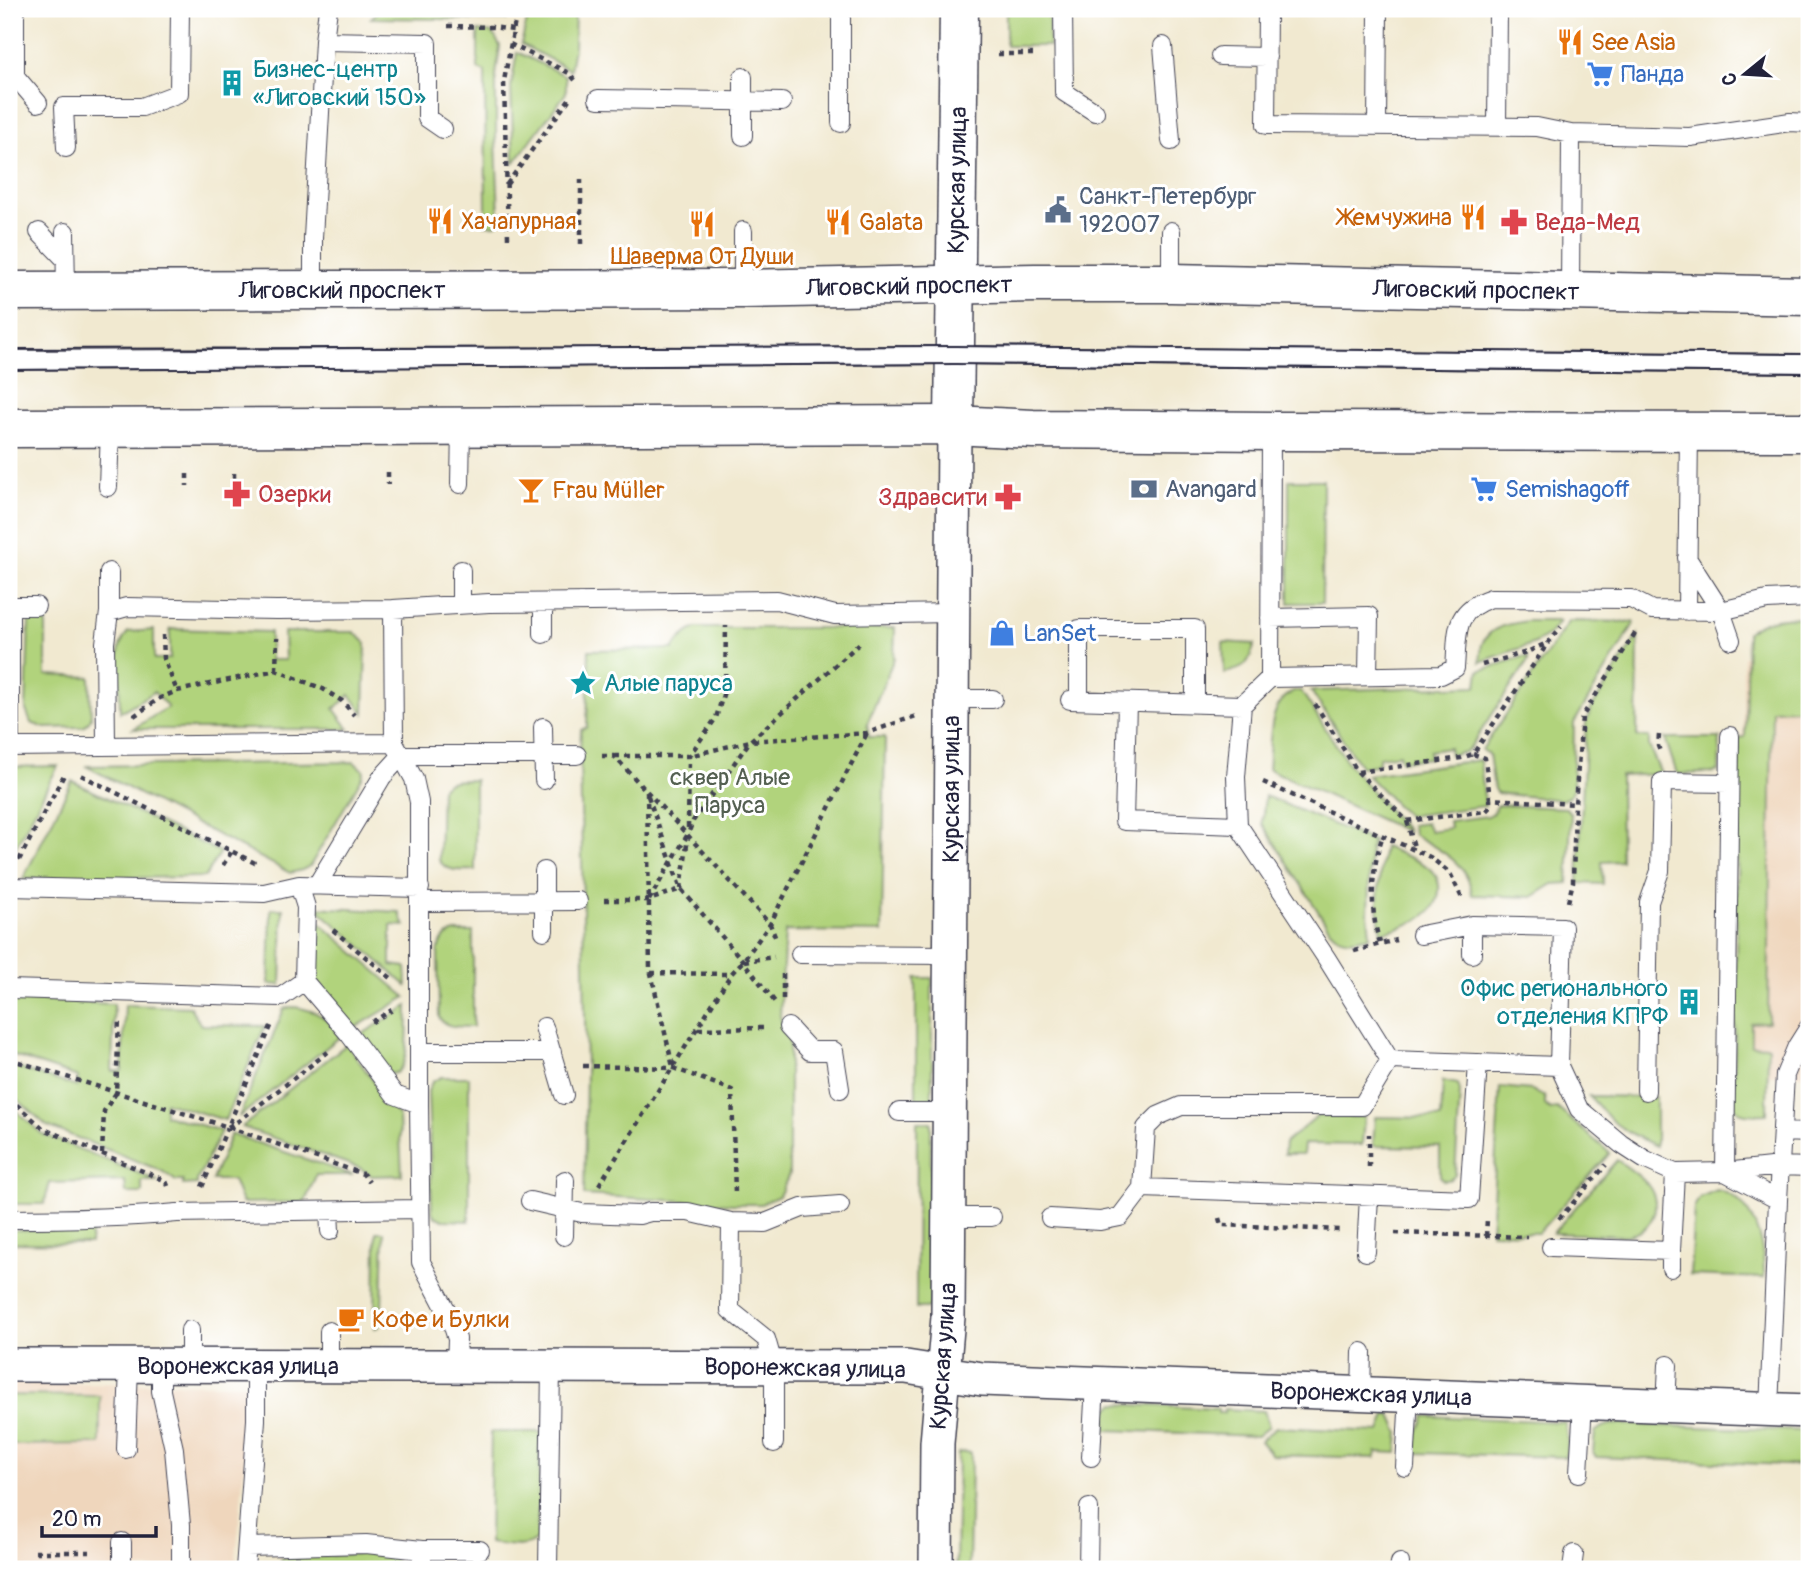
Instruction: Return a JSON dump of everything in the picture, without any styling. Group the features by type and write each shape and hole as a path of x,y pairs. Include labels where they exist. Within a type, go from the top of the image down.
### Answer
{"main road":[{"name":"Курская улица","path":"954,425 959,9"},
{"name":"Лиговский проспект","path":"9,291 66,274 313,290 743,289 1171,283 1809,296"},
{"path":"9,428 954,425 1033,429 1271,431 1809,432"}],"street":[{"name":"Курская улица","path":"936,1569 937,1443 948,1317 954,425"},
{"name":"Воронежская улица","path":"9,1365 906,1367 982,1379 1809,1411"}],"lane":[{"path":"15,9 15,76 38,103"},
{"path":"65,148 64,107 142,107 179,93 180,9"},
{"path":"313,290 313,239 328,9"},
{"path":"841,9 841,123"},
{"path":"1063,9 1064,92 1095,112"},
{"path":"1267,9 1266,125 1537,127 1571,134 1690,137 1790,122 1809,123"},
{"path":"1377,125 1378,9"},
{"path":"1497,126 1498,9"},
{"path":"324,41 427,43 427,118 443,129"},
{"path":"1163,46 1171,141"},
{"path":"1220,56 1266,57"},
{"path":"743,77 743,136"},
{"path":"598,99 782,102"},
{"path":"1570,292 1571,134"},
{"path":"743,231 743,289"},
{"path":"1171,231 1171,283"},
{"path":"39,232 66,274"},
{"path":"65,232 66,274"},
{"path":"9,359 955,355 1809,364"},
{"path":"460,484 461,426"},
{"path":"108,487 110,428"},
{"path":"1270,678 1271,431"},
{"path":"1687,611 1689,432"},
{"path":"1687,558 1721,611 1731,640"},
{"path":"461,570 461,605"},
{"path":"106,741 105,643 109,612 109,572"},
{"path":"1390,1060 1238,825 1236,777 1242,705 1270,678 1441,675 1455,668 1458,627 1466,611 1491,598 1631,599 1652,610 1721,611 1767,600 1809,598"},
{"path":"109,612 127,607 393,609 543,603 777,600 835,615 953,612"},
{"path":"543,603 543,634"},
{"path":"36,606 9,605 9,747 106,741 375,744 398,749 577,755"},
{"path":"393,609 398,749 414,779 419,802 417,997 421,1262 450,1317 457,1339 456,1366"},
{"path":"1270,618 1369,617 1368,676"},
{"path":"1195,704 1195,629 1079,629 1074,700 1127,702 1195,704 1242,705"},
{"path":"952,699 993,699"},
{"path":"1127,702 1124,821 1238,825"},
{"path":"543,727 544,780"},
{"path":"1725,1172 1730,736"},
{"path":"398,749 382,777 308,885 304,981 350,1035 395,1095 419,1104"},
{"path":"1646,1091 1649,902 1660,872 1662,782 1729,783"},
{"path":"544,871 544,931"},
{"path":"9,887 264,893 308,885 420,895 578,901"},
{"path":"1472,925 1472,954"},
{"path":"1421,936 1472,925 1563,927 1559,1066 1579,1109 1621,1144 1675,1173 1725,1172 1780,1166 1809,1167"},
{"path":"800,954 950,955"},
{"path":"9,989 281,997 304,981"},
{"path":"544,1027 564,1094"},
{"path":"788,1027 810,1051 834,1051 841,1088"},
{"path":"1769,1409 1786,1075 1797,1046 1809,1027"},
{"path":"419,1052 554,1059"},
{"path":"1390,1060 1559,1066"},
{"path":"1051,1218 1100,1221 1120,1217 1142,1188 1146,1128 1158,1116 1181,1107 1362,1106 1390,1060"},
{"path":"1142,1188 1469,1199 1478,1063"},
{"path":"899,1112 949,1112"},
{"path":"1782,1132 1809,1133"},
{"path":"1725,1172 1778,1200"},
{"path":"1551,1247 1671,1259 1675,1173"},
{"path":"565,1180 565,1236"},
{"path":"1366,1252 1369,1196"},
{"path":"530,1201 582,1213 639,1215 650,1212 688,1212 731,1222 765,1223 803,1208 840,1205"},
{"path":"9,1219 186,1219 420,1209"},
{"path":"330,1211 330,1231"},
{"path":"949,1217 992,1217"},
{"path":"731,1222 730,1310 766,1339 774,1367 774,1443"},
{"path":"126,1448 160,1366 190,1331"},
{"path":"329,1331 329,1366"},
{"path":"1361,1394 1362,1352"},
{"path":"1666,1405 1668,1364"},
{"path":"160,1366 161,1391 174,1449 181,1525 181,1569"},
{"path":"245,1569 256,1420 256,1366"},
{"path":"548,1569 551,1367"},
{"path":"1091,1457 1095,1384"},
{"path":"1405,1467 1409,1395"},
{"path":"1579,1473 1583,1402"},
{"path":"1088,1569 1090,1508"},
{"path":"247,1547 366,1544 422,1550 480,1550"},
{"path":"422,1550 422,1569"}],"path":[{"path":"508,238 504,81 515,22"},
{"path":"427,43 435,25 513,30"},
{"path":"510,44 569,73 580,85"},
{"path":"998,54 1064,54"},
{"path":"507,184 572,96"},
{"path":"581,244 581,179 586,179"},
{"path":"388,472 388,485"},
{"path":"234,473 234,486"},
{"path":"187,474 187,486"},
{"path":"1473,754 1565,621 1575,598"},
{"path":"681,889 688,834 689,756 716,718 725,688 726,601"},
{"path":"163,607 164,659 177,691"},
{"path":"1563,927 1573,882 1575,804 1582,717 1639,626 1652,610"},
{"path":"649,900 693,821 750,741 892,614"},
{"path":"1455,668 1480,666 1548,643"},
{"path":"106,741 160,698 177,691 276,670 323,689 342,701 375,744"},
{"path":"1304,678 1306,690 1358,772 1407,821 1414,848"},
{"path":"577,755 689,756 750,741 867,733 923,714"},
{"path":"582,1213 731,974 770,924 867,733"},
{"path":"1358,772 1473,754 1485,758 1490,799 1490,807 1486,811 1407,821"},
{"path":"614,756 770,924"},
{"path":"15,867 68,769"},
{"path":"80,775 308,885"},
{"path":"1236,777 1266,783 1430,857 1450,873 1472,925"},
{"path":"647,792 681,889 743,961 783,1014 788,1027 697,1029"},
{"path":"647,792 651,973 673,1068"},
{"path":"1490,799 1575,804"},
{"path":"1380,943 1372,913 1374,875 1383,835"},
{"path":"578,901 649,900 681,889"},
{"path":"228,1127 350,1035 417,997 306,907"},
{"path":"1327,959 1380,943 1421,936"},
{"path":"651,973 731,974"},
{"path":"1467,989 1476,990"},
{"path":"102,1154 104,1111 116,1093 120,993"},
{"path":"186,1219 271,1027 281,997"},
{"path":"9,1059 228,1127 363,1174 392,1210"},
{"path":"554,1059 673,1068 732,1090 736,1205 731,1222"},
{"path":"1369,1196 1370,1092"},
{"path":"9,1098 44,1129 166,1181 186,1219"},
{"path":"1555,1224 1614,1156 1621,1144"},
{"path":"1486,1236 1527,1237"},
{"path":"35,1552 122,1555"}],"shaded area":[{"path":"1743,656 1809,658 1809,1075 1748,1075 1743,1034"},
{"path":"9,1383 248,1384 235,1569 9,1569"}],"green space":[{"path":"381,9 509,9 506,20 371,18"},
{"path":"530,9 575,9 574,48 570,70 521,44"},
{"path":"1006,9 1049,9 1049,46 1006,46"},
{"path":"478,31 493,33 500,46 496,75 499,217 496,225 485,225 484,216 485,72 478,69"},
{"path":"517,52 566,76 566,93 514,163 511,87"},
{"path":"1289,480 1323,480 1322,603 1289,603"},
{"path":"1809,617 1809,680 1802,680 1801,709 1772,710 1768,1022 1751,1023 1751,1045 1768,1046 1767,1114 1748,1114 1740,1112 1734,1105 1739,738 1745,737 1747,632 1769,620"},
{"path":"29,620 46,620 46,675 90,677 91,718 85,726 45,728 31,723 26,710"},
{"path":"1528,621 1560,621 1547,636 1535,643 1480,662 1482,644 1490,633 1502,626"},
{"path":"1569,621 1635,622 1574,723 1573,790 1570,796 1562,800 1497,793 1494,789 1489,754 1482,750"},
{"name":"сквер Алые Паруса","path":"696,628 895,628 894,658 867,724 869,737 885,737 882,932 785,931 780,1016 789,1035 789,1175 779,1196 761,1204 584,1195 586,1071 580,752 581,730 587,727 589,650 673,649 683,637"},
{"path":"170,629 270,632 270,660 285,660 284,632 354,632 366,643 364,713 350,695 334,709 349,729 133,729 168,707 154,692 120,712 121,643 128,632 154,630 154,659 170,659"},
{"path":"1638,635 1637,737 1649,737 1649,746 1661,774 1620,776 1621,861 1602,862 1603,884 1578,883 1586,723 1591,709"},
{"path":"1223,642 1255,644 1245,665 1224,673"},
{"path":"1528,657 1528,661 1469,749 1450,755 1449,748 1429,751 1430,758 1401,761 1399,754 1379,757 1379,763 1361,767 1311,691 1477,686 1479,671"},
{"path":"1295,691 1301,691 1350,766 1408,832 1268,769 1270,736 1275,714 1279,705"},
{"path":"1665,738 1720,738 1719,771 1677,774"},
{"path":"1480,760 1485,806 1407,816 1367,775"},
{"path":"354,762 364,771 363,776 310,866 290,873 86,766"},
{"path":"58,766 9,860 9,767"},
{"path":"475,780 475,870 450,869 439,860 441,789 451,782"},
{"path":"72,781 220,852 205,877 23,879"},
{"path":"1265,796 1373,841 1370,850 1370,936 1344,939 1330,930 1262,823"},
{"path":"1498,805 1566,808 1571,814 1568,883 1553,884 1532,897 1472,895 1470,884 1459,866 1443,852 1414,835 1411,825 1426,823 1430,831 1450,828 1449,821 1488,816"},
{"path":"1384,847 1429,868 1436,875 1439,888 1437,901 1426,915 1381,933 1378,901"},
{"path":"315,907 399,912 405,926 391,925 391,965 406,967 407,986"},
{"path":"271,909 283,909 281,985 269,984"},
{"path":"315,919 406,997 353,1029 313,978"},
{"path":"455,932 473,932 473,1027 449,1025 439,1017 438,950 444,939"},
{"path":"916,978 932,978 932,1102 916,1101"},
{"path":"9,999 114,1004 112,1071 122,1071 125,1005 190,1007 201,1025 265,1026 225,1120 165,1102 165,1115 221,1131 197,1184 183,1185 183,1181 176,1181 162,1171 47,1126 9,1092 9,1065 77,1087 78,1077 9,1054"},
{"path":"408,1006 405,1057 399,1070 390,1074 359,1036"},
{"path":"295,1007 322,1016 341,1036 239,1117 284,1009"},
{"path":"347,1044 399,1117 402,1175 372,1176 360,1168 242,1127"},
{"path":"441,1077 469,1077 469,1221 443,1220 434,1216 432,1211 428,1091 432,1082"},
{"path":"1443,1081 1458,1084 1460,1091 1455,1175 1445,1180 1440,1176 1440,1147 1373,1146 1375,1117 1441,1118"},
{"path":"1500,1087 1532,1090 1545,1097 1545,1105 1550,1109 1557,1108 1610,1153 1538,1233 1491,1232"},
{"path":"1589,1096 1656,1097 1656,1146 1613,1122"},
{"path":"9,1104 42,1134 158,1181 142,1181 142,1193 126,1193 125,1181 50,1183 44,1204 9,1204"},
{"path":"1317,1116 1364,1117 1362,1145 1304,1144 1303,1154 1284,1154 1285,1143"},
{"path":"917,1122 931,1122 930,1308 916,1308"},
{"path":"231,1134 353,1175 316,1175 305,1202 242,1203 233,1180 212,1180"},
{"path":"1617,1160 1640,1177 1652,1192 1655,1207 1650,1222 1638,1232 1627,1236 1553,1233"},
{"path":"1717,1190 1740,1202 1755,1225 1762,1251 1764,1278 1690,1275 1694,1207 1700,1197"},
{"path":"9,1230 91,1230 90,1244 9,1243"},
{"path":"376,1232 384,1232 382,1308 379,1308 379,1327 375,1328"},
{"path":"9,1395 100,1396 100,1444 9,1445"},
{"path":"1114,1404 1218,1409 1218,1413 1224,1413 1224,1409 1264,1411 1269,1426 1257,1436 1106,1430 1107,1411"},
{"path":"1386,1415 1391,1415 1399,1433 1397,1453 1376,1452 1375,1458 1272,1455 1260,1441 1276,1427 1380,1432"},
{"path":"1425,1416 1565,1422 1568,1445 1565,1457 1416,1453 1418,1432"},
{"path":"1612,1424 1809,1431 1809,1466 1596,1457 1593,1452 1595,1432"},
{"path":"491,1432 541,1432 537,1538 528,1544 515,1546 489,1543"},
{"path":"958,1453 971,1453 969,1569 956,1569"},
{"path":"364,1553 391,1557 404,1569 282,1569 281,1559"}],"tram line":[{"path":"9,349 955,346 1809,354"},
{"path":"9,370 955,364 1809,373"}],"place":[{"name":"See Asia","path":"1570,42"},
{"name":"Панда","path":"1600,74"},
{"name":"Бизнес-центр «Лиговский 150»","path":"232,83"},
{"name":"Санкт-Петербург 192007","path":"1058,210"},
{"name":"Жемчужина","path":"1473,217"},
{"name":"Хачапурная","path":"440,221"},
{"name":"Galata","path":"838,222"},
{"name":"Веда-Мед","path":"1514,222"},
{"name":"Шаверма От Души","path":"702,224"},
{"name":"Avangard","path":"1144,489"},
{"name":"Semishagoff","path":"1484,489"},
{"name":"Frau Müller","path":"531,490"},
{"name":"Озерки","path":"237,494"},
{"name":"Здравсити","path":"1008,497"},
{"name":"LanSet","path":"1002,633"},
{"name":"Алые паруса","path":"583,683"},
{"name":"Офис регионального отделения КПРФ","path":"1689,1002"},
{"name":"Кофе и Булки","path":"351,1319"}]}
